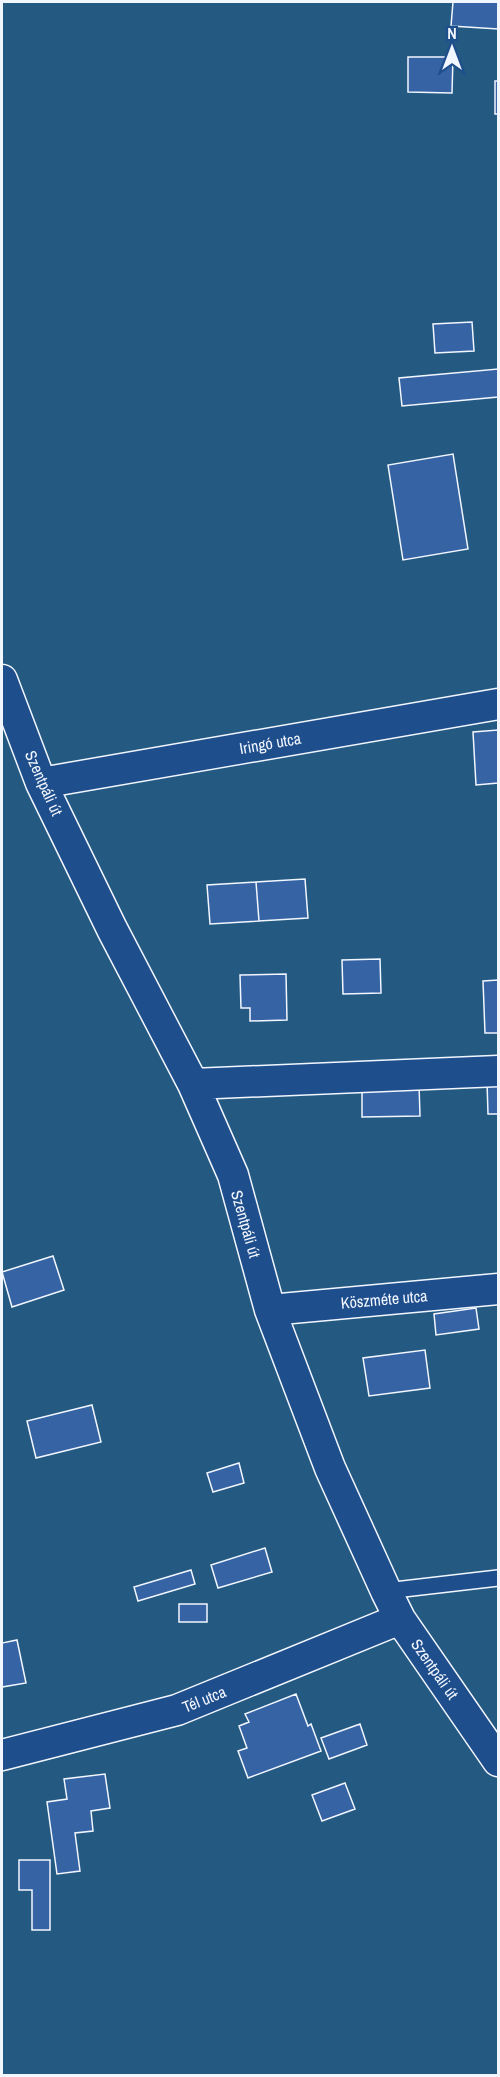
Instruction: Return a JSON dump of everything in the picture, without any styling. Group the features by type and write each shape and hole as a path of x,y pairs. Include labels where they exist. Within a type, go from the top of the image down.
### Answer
{"street":[{"name":"Szentpáli út","path":"2,680 41,783 112,928 193,1084 233,1176 270,1310 330,1468 386,1591 400,1619 498,1761"},
{"name":"Iringó utca","path":"41,783 498,704"},
{"path":"193,1084 498,1071"},
{"name":"Köszméte utca","path":"270,1310 498,1289"},
{"name":"Tél utca","path":"2,1755 177,1710 400,1619"}],"lane":[{"path":"386,1591 498,1578"}],"shaded area":[{"path":"2,2 498,2 498,2075 2,2076"}],"building":[{"path":"453,2 498,2 498,29 451,26"},
{"path":"408,57 453,57 452,93 408,92"},
{"path":"495,81 498,81 498,114 495,114"},
{"path":"472,322 474,351 435,353 433,324"},
{"path":"498,369 498,397 402,406 399,378"},
{"path":"453,454 468,549 403,560 388,465"},
{"path":"498,730 498,783 476,785 473,732"},
{"path":"305,879 308,918 259,921 256,882"},
{"path":"256,882 259,921 210,924 207,885"},
{"path":"380,959 381,993 343,994 342,960"},
{"path":"286,974 287,1020 250,1021 250,1008 241,1008 240,975"},
{"path":"498,980 498,1033 485,1033 483,981"},
{"path":"487,1082 498,1082 498,1114 488,1114"},
{"path":"419,1084 420,1116 362,1117 362,1086"},
{"path":"53,1256 64,1290 12,1307 2,1272"},
{"path":"476,1308 479,1329 436,1335 434,1314"},
{"path":"425,1350 430,1388 369,1396 363,1358"},
{"path":"92,1405 101,1442 36,1458 27,1421"},
{"path":"239,1463 244,1483 213,1492 207,1473"},
{"path":"265,1548 272,1572 218,1588 211,1565"},
{"path":"191,1570 195,1584 138,1601 134,1587"},
{"path":"179,1604 207,1604 207,1622 179,1622"},
{"path":"17,1640 26,1683 2,1687 2,1643"},
{"path":"296,1694 308,1726 311,1724 321,1751 248,1778 238,1751 247,1748 239,1726 249,1722 245,1714"},
{"path":"360,1724 367,1745 329,1759 321,1738"},
{"path":"105,1774 110,1808 91,1811 93,1831 75,1833 80,1871 57,1874 47,1802 67,1799 64,1779"},
{"path":"345,1783 355,1809 322,1821 312,1795"},
{"path":"19,1860 50,1860 50,1930 32,1930 32,1890 19,1890"}]}
